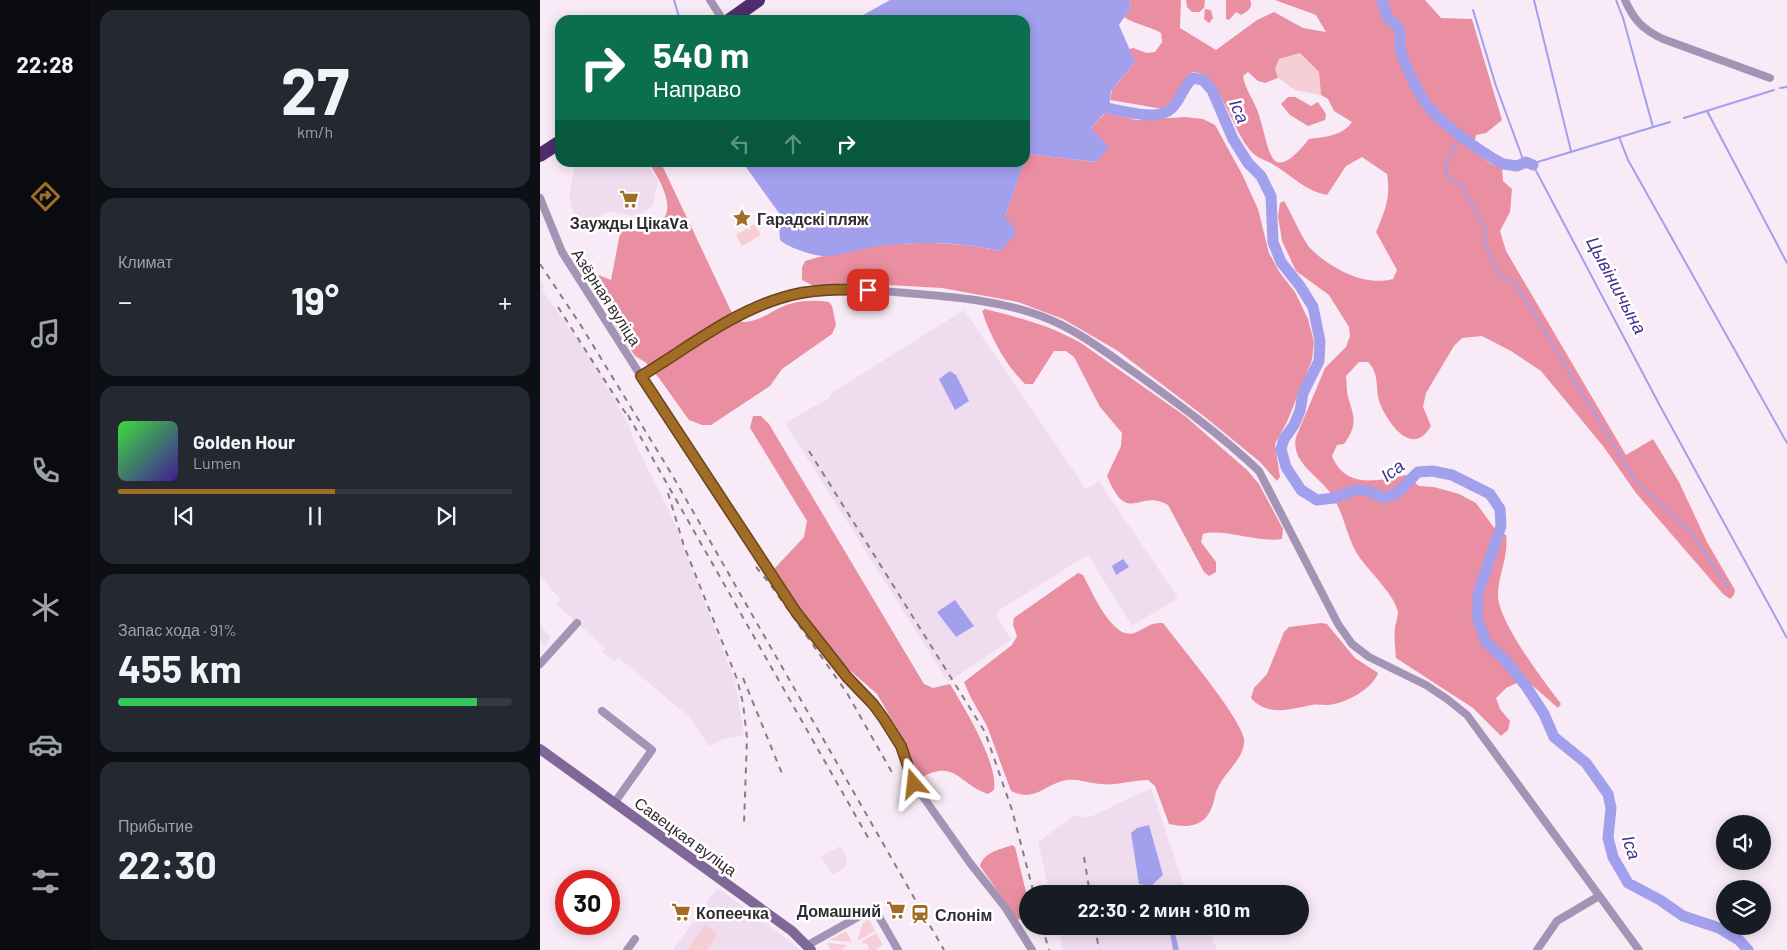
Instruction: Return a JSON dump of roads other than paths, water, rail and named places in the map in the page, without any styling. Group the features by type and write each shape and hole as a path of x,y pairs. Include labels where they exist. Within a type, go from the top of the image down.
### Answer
{"highway":[{"path":"737,15 758,0"},
{"path":"540,156 555,146"}],"main road":[{"name":"Савецкая вуліца","path":"540,749 792,931 810,948"}],"street":[{"path":"710,0 720,15"},
{"path":"1625,0 1634,18 1646,31 1662,39 1770,78"},
{"name":"Азёрная вуліца","path":"540,198 562,252 641,376 796,612 847,677 873,704 884,719 901,746 914,784 1005,907 1032,950"},
{"path":"641,376 743,314 782,297 809,292 863,290 959,298 998,304 1040,315 1064,326 1181,406 1239,452 1259,471 1338,624 1352,644 1369,657 1433,690 1466,715 1639,950"},
{"path":"540,664 577,623"},
{"path":"602,711 652,750 615,802"},
{"path":"1536,950 1557,921 1599,896"},
{"path":"810,948 874,908 898,950"},
{"path":"626,950 635,939"}],"waterway":[{"path":"674,0 678,15"},
{"name":"Цывіншчына","path":"1382,0 1388,19 1398,27 1401,52 1407,68 1420,95 1429,107 1448,126 1503,164 1517,166 1526,162 1533,165"},
{"path":"1534,0 1571,151"},
{"path":"1616,0 1623,18 1653,127"},
{"path":"1473,10 1496,86 1524,162"},
{"name":"Іса","path":"1095,106 1134,114 1155,115 1171,109 1193,78 1203,80 1212,90 1233,139 1248,163 1261,176 1271,196 1273,242 1281,262 1300,286 1313,307 1320,341 1319,361 1303,393 1300,411 1294,425 1284,439 1281,449 1286,467 1301,490 1317,500 1334,498 1355,490 1369,491 1383,498 1397,493 1418,472 1432,471 1452,475 1490,494 1500,509 1501,526 1478,593 1477,618 1486,642 1506,661 1526,686 1544,714 1554,737 1586,763 1608,794 1611,808 1608,838 1613,857 1628,883 1660,900 1683,916 1719,928 1739,940 1748,950"},
{"path":"1780,88 1787,87"},
{"path":"1684,118 1774,90"},
{"path":"1707,111 1787,263"},
{"path":"1531,164 1670,122"},
{"path":"1459,133 1445,173 1452,181 1464,186 1466,195 1486,229 1485,246 1500,276 1514,281 1635,480 1691,532 1728,587"},
{"path":"1619,137 1628,160 1787,443"},
{"name":"Цывіншчына","path":"1533,165 1659,404 1787,638"}],"railway":[{"path":"540,264 580,324 671,473 944,950"},
{"path":"558,307 630,420"},
{"path":"628,415 870,841"},
{"path":"809,451 985,732 1012,810 1032,885"},
{"path":"668,493 684,546 737,679 743,703 747,738 744,824"},
{"path":"756,567 847,693 894,776"},
{"path":"743,678 783,776"},
{"path":"1084,857 1089,885"},
{"path":"1045,935 1049,950"},
{"path":"1096,935 1099,950"}],"place":[{"name":"Заужды ЦікаVа","path":"629,199"},
{"name":"Гарадскі пляж","path":"742,218"},
{"name":"Домашний","path":"896,910"},
{"name":"Копеечка","path":"681,912"},
{"name":"Слонім","path":"920,914"}]}
